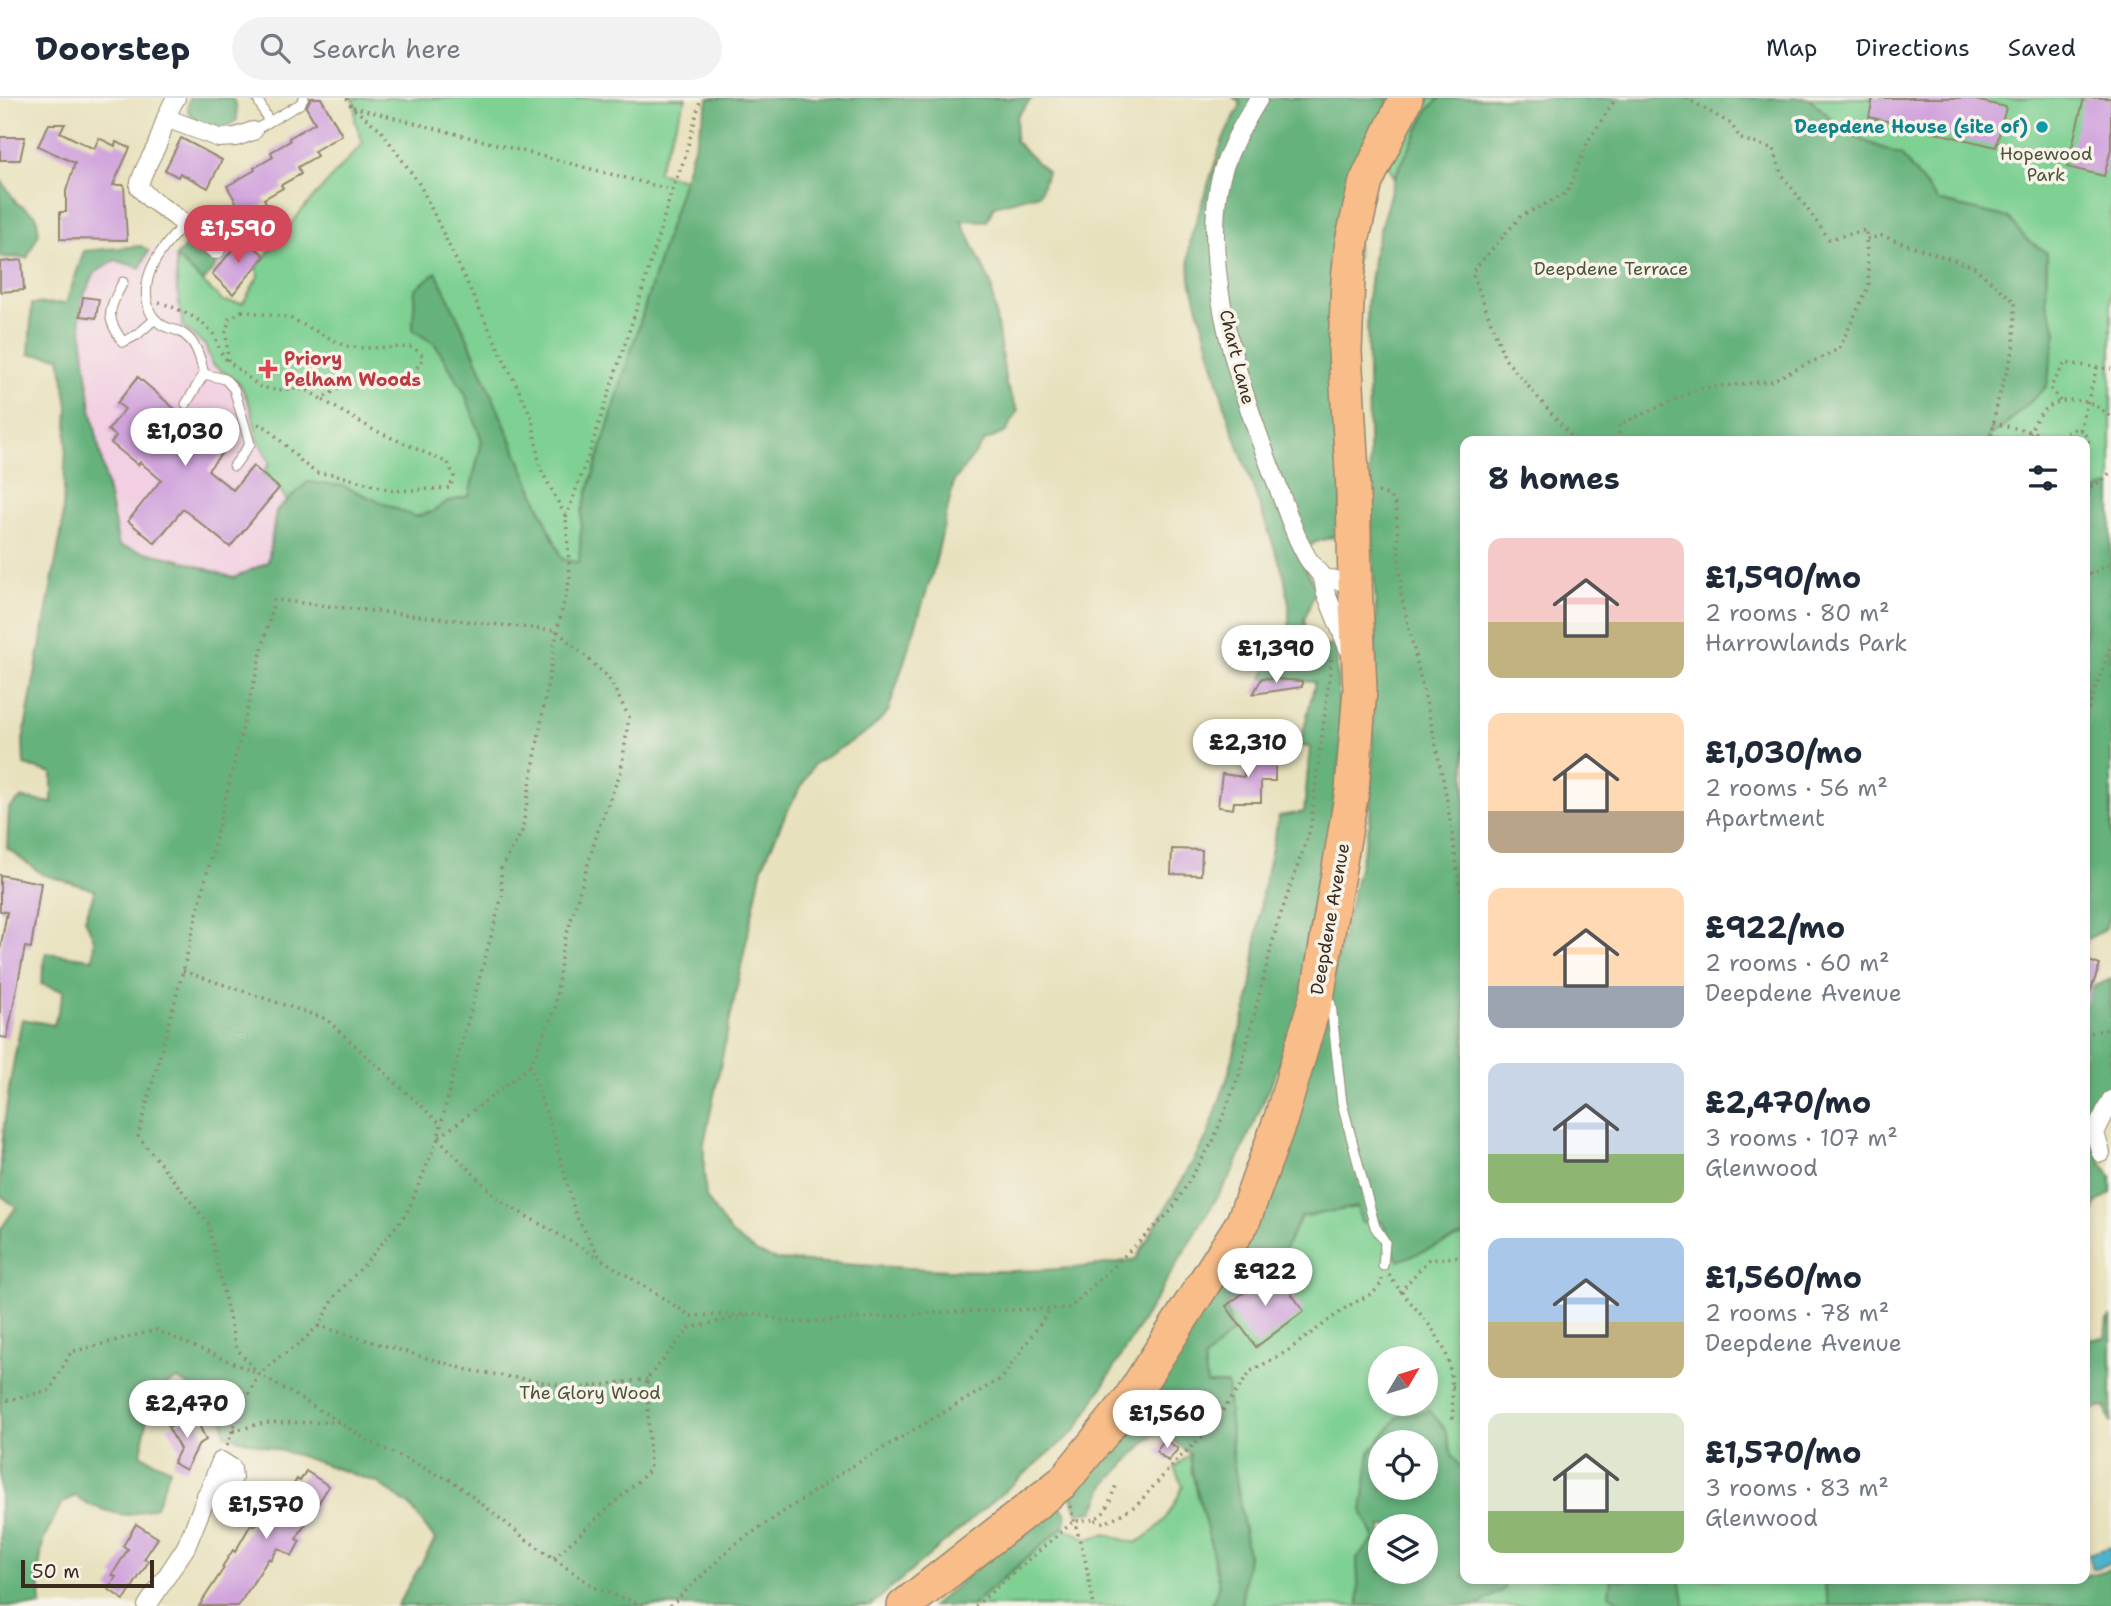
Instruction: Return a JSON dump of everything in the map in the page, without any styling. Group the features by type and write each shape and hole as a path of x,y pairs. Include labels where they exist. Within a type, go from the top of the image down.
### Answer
{"highway":[{"name":"Deepdene Avenue","path":"904,1606 1063,1482 1128,1402 1243,1222 1281,1118 1318,992 1352,791 1360,689 1339,580 1353,490 1345,351 1348,280 1353,241 1366,182 1406,98"}],"street":[{"path":"176,98 139,187 149,198 216,250"},
{"name":"Chart Lane","path":"1259,98 1229,156 1219,188 1215,243 1217,274 1230,341 1268,463 1306,556 1339,580 1325,591 1339,623 1360,689"},
{"path":"166,118 219,138 236,138 261,126"},
{"path":"2101,1153 2095,1133 2111,1100"},
{"path":"147,1606 186,1547 206,1495 223,1488 233,1478 232,1468 221,1461"}],"lane":[{"path":"257,98 261,126 300,104 304,98"},
{"path":"184,224 165,245 149,270 145,296 152,316 162,325 182,333 197,348 204,374 186,404"},
{"path":"123,282 111,307 110,325 123,342 137,335 155,319"},
{"path":"204,374 225,379 234,389 250,444 234,466"},
{"path":"1318,992 1331,1004 1342,1103 1375,1227 1385,1242 1383,1266"}],"path":[{"path":"347,98 351,107 380,129 420,185 533,418 540,468 566,517"},
{"path":"221,1461 259,1374 318,1326 336,1295 407,1213 438,1139 502,896 501,869 522,831 557,631 570,577 566,517 627,337 701,98"},
{"path":"1572,436 1505,359 1472,272 1521,216 1567,193 1588,141 1616,98"},
{"path":"1619,436 1620,424 1702,387 1771,381 1839,349 1869,285 1866,230 1829,239 1781,173 1774,149 1741,139 1731,124 1686,98"},
{"path":"351,107 672,190"},
{"path":"1866,239 1882,236 1973,267 2015,302 2014,348 1992,436"},
{"path":"244,422 253,422 268,428 316,473 333,474 395,491 450,488 454,476 448,463 372,429 321,399 307,390 260,387 228,361 226,333 229,319 242,311 289,318 345,346 413,346 423,356 420,365 411,374 341,387 321,399"},
{"path":"2060,401 2050,388 2065,363 2111,369"},
{"path":"2080,430 2097,367"},
{"path":"2030,436 2042,413 2060,401 2087,401 2102,408 2111,418"},
{"path":"1993,423 2046,436"},
{"path":"2066,436 2076,429 2086,436"},
{"path":"2090,487 2106,478 2111,471"},
{"path":"1371,491 1388,495 1396,506 1401,594 1447,800 1460,889"},
{"path":"2090,574 2111,563"},
{"path":"259,1374 236,1348 208,1223 138,1136 183,971 274,600 557,631 608,677 629,717 621,771 600,824 562,950 555,1008 530,1066 438,1139"},
{"path":"438,1139 500,1201 601,1259 691,1316 756,1314 795,1323 946,1312 1070,1308 1171,1211 1213,1141 1239,1075 1277,925 1310,830 1333,650 1339,623"},
{"path":"2090,705 2111,644"},
{"path":"183,971 326,1020 441,1124"},
{"path":"2090,1033 2111,1029"},
{"path":"530,1066 554,1136 576,1216 601,1259"},
{"path":"1400,1292 1428,1260 1460,1256"},
{"path":"1383,1266 1400,1292 1434,1331 1448,1359 1453,1421"},
{"path":"975,1606 1074,1521 1095,1520 1105,1523 1137,1505 1207,1433 1251,1371 1286,1352 1348,1306 1373,1293 1382,1283 1383,1266"},
{"path":"670,1606 734,1545 846,1470 1002,1378 1051,1308"},
{"path":"554,1558 650,1470 647,1380 690,1328 756,1314"},
{"path":"318,1326 468,1370 579,1388 647,1380"},
{"path":"0,1402 50,1390 71,1353 156,1330 259,1374 370,1442 454,1482 526,1539 597,1589 646,1606"},
{"path":"1452,1386 1460,1389"},
{"path":"233,1431 264,1423 339,1422"},
{"path":"1063,1482 1085,1559 1094,1606"},
{"path":"1095,1520 1106,1510 1115,1485"}],"shaded area":[{"path":"303,209 308,482 276,511 268,562 234,578 180,560 119,546 91,408 80,316 83,297 95,273 115,260 140,268 149,251 158,246 176,257 223,301 243,303 259,275 256,268"}],"green space":[{"path":"189,98 232,98 236,105 237,120 220,131 202,126 188,111"},
{"path":"351,98 686,98 657,172 684,179 582,511 580,563 562,559 467,337 436,273 415,289 413,330 435,344 465,393 482,441 469,496 447,502 432,512 415,517 343,486 308,482 287,501 279,488 262,474 270,463 257,437 251,408 240,384 212,364 205,345 183,327 177,290 176,257 223,301 243,303 259,275 256,268 303,209 363,143"},
{"name":"The Glory Wood","path":"709,98 1032,98 1017,116 1015,141 1047,172 1040,194 994,206 987,221 961,220 991,284 1006,385 1018,411 1006,432 985,441 954,481 934,568 888,712 870,730 814,764 786,813 762,867 704,1143 706,1197 732,1234 756,1252 776,1260 1002,1271 1092,1266 1136,1259 1207,1137 1227,1079 1251,990 1262,893 1279,816 1304,812 1310,747 1300,746 1315,682 1262,678 1289,629 1289,604 1284,575 1227,414 1190,278 1191,237 1223,139 1241,104 1234,98 1390,98 1362,167 1339,535 1316,542 1298,554 1316,589 1304,620 1312,646 1336,646 1341,755 1301,1016 1233,1171 1076,1430 870,1606 397,1606 435,1540 410,1506 378,1483 297,1455 225,1435 221,1405 177,1379 151,1392 141,1455 170,1469 156,1507 129,1515 92,1506 75,1496 61,1504 43,1541 39,1570 41,1606 0,1606 0,1230 16,1207 0,1195 6,1107 22,1019 54,1025 64,991 41,984 46,953 93,959 94,939 85,919 95,890 42,874 7,848 9,808 21,798 52,803 52,773 24,765 23,740 62,528 68,406 60,357 29,354 32,304 66,303 84,251 141,246 149,251 140,268 115,260 95,273 83,297 80,316 91,408 119,546 180,560 234,578 268,562 276,511 308,482 343,486 415,517 432,512 447,502 469,496 482,441 465,393 435,344 413,330 415,289 436,272 467,337 562,559 579,563 582,511"},
{"path":"1419,98 1440,98 1428,110 1394,178 1388,163"},
{"name":"Deepdene Terrace","path":"1440,98 1809,98 1840,127 1862,140 1901,155 1938,201 2009,218 2026,239 2047,253 2046,301 2056,331 2047,386 2000,430 1989,436 1460,436 1460,1237 1398,1261 1383,1222 1361,1222 1357,1207 1301,1217 1274,1270 1226,1306 1232,1332 1204,1360 1207,1384 1227,1384 1233,1460 1248,1555 1241,1606 1211,1606 1219,1585 1190,1454 1165,1434 1152,1435 1105,1485 1094,1511 1077,1513 1068,1483 1207,1291 1327,1001 1370,822 1376,616 1370,499 1367,306 1374,252 1394,179 1428,110"},
{"name":"Hopewood Park","path":"1809,98 2111,98 2111,486 2099,489 2090,511 2090,436 1989,436 2000,430 2056,331 2046,301 2047,253 2026,239 2009,218 1938,201 1901,155 1862,140 1840,127"},
{"path":"0,179 17,203 36,215 39,233 27,258 0,257"},
{"path":"196,240 217,264 203,282 176,257 187,244"},
{"path":"2111,486 2111,914 2104,930 2090,938 2090,511 2099,489"},
{"path":"2111,979 2111,1090 2091,1127 2100,1160 2111,1176 2111,1193 2097,1202 2090,1220 2090,989"},
{"path":"1357,1207 1383,1222 1460,1234 1460,1584 1824,1584 1829,1606 1241,1606 1248,1555 1233,1460 1227,1384 1207,1385 1204,1360 1232,1332 1226,1306 1274,1270 1300,1217"},
{"path":"2111,1317 2111,1424 2105,1407 2090,1410 2090,1339 2105,1338 2107,1320"},
{"path":"1434,1416 1445,1429 1452,1455 1460,1467 1460,1584 1504,1584 1504,1589 1477,1606 1360,1606 1357,1558 1368,1546 1368,1584 1438,1584 1438,1514 1368,1514 1368,1524 1362,1511 1368,1467 1368,1500 1438,1500 1438,1430 1388,1430 1398,1417"},
{"path":"1190,1454 1219,1585 1211,1606 971,1606 1063,1527 1088,1539 1105,1534 1136,1543 1145,1538 1159,1526 1175,1504 1183,1486 1174,1468"},
{"path":"1057,1501 1067,1516 1063,1527 971,1606 932,1606"},
{"path":"2111,1569 2111,1606 1829,1606 1824,1584 2090,1584 2090,1574"},
{"path":"1610,1584 1681,1584 1685,1606 1625,1606 1609,1594"}],"water":[{"path":"2111,1547 2111,1563 2092,1569 2090,1553"}],"building":[{"path":"311,98 321,98 342,135 314,151 317,156 298,167 301,174 281,185 283,188 264,199 266,203 244,216 227,186 255,170 254,168 273,157 271,152 315,123 306,107"},
{"path":"1873,98 1966,98 2006,107 1996,147 1869,117"},
{"path":"2084,98 2111,98 2111,149 2104,176 2067,167"},
{"path":"49,124 65,124 60,132 94,149 99,138 115,146 116,142 130,148 113,185 124,185 127,240 60,239 60,212 66,212 66,191 75,163 38,146"},
{"path":"0,137 25,137 20,160 0,160"},
{"path":"181,138 222,160 208,188 180,173 178,177 165,170"},
{"path":"243,237 265,256 233,294 212,274"},
{"path":"22,260 24,290 0,292 0,262"},
{"path":"83,297 99,299 96,318 80,316"},
{"path":"138,377 198,429 209,414 236,436 208,470 233,490 253,466 279,488 230,547 183,509 155,543 128,521 161,480 111,443 116,436 108,430 125,409 117,403"},
{"path":"1262,678 1302,681 1302,687 1253,694"},
{"path":"1244,750 1275,750 1275,781 1261,781 1261,802 1234,802 1233,809 1218,807 1222,774 1244,777"},
{"path":"1172,849 1202,850 1201,875 1171,874"},
{"path":"0,875 41,883 31,948 25,947 7,1038 0,1037 0,950 7,912 0,911"},
{"path":"2090,961 2100,965 2090,992"},
{"path":"1274,1270 1304,1311 1256,1347 1226,1306"},
{"path":"194,1414 206,1440 199,1444 186,1470 173,1463 180,1449 168,1427"},
{"path":"1165,1439 1178,1449 1168,1461 1156,1451"},
{"path":"306,1471 329,1486 296,1539 300,1541 292,1556 278,1548 238,1606 199,1606 233,1550 235,1552 251,1524 255,1526 273,1495 284,1501 297,1479 300,1481"},
{"path":"136,1524 158,1538 144,1559 149,1561 124,1600 108,1589 116,1577 112,1575 128,1549 123,1546"}],"place":[{"name":"Deepdene House (site of)","path":"2042,127"},
{"name":"Priory Pelham Woods","path":"268,369"}]}
